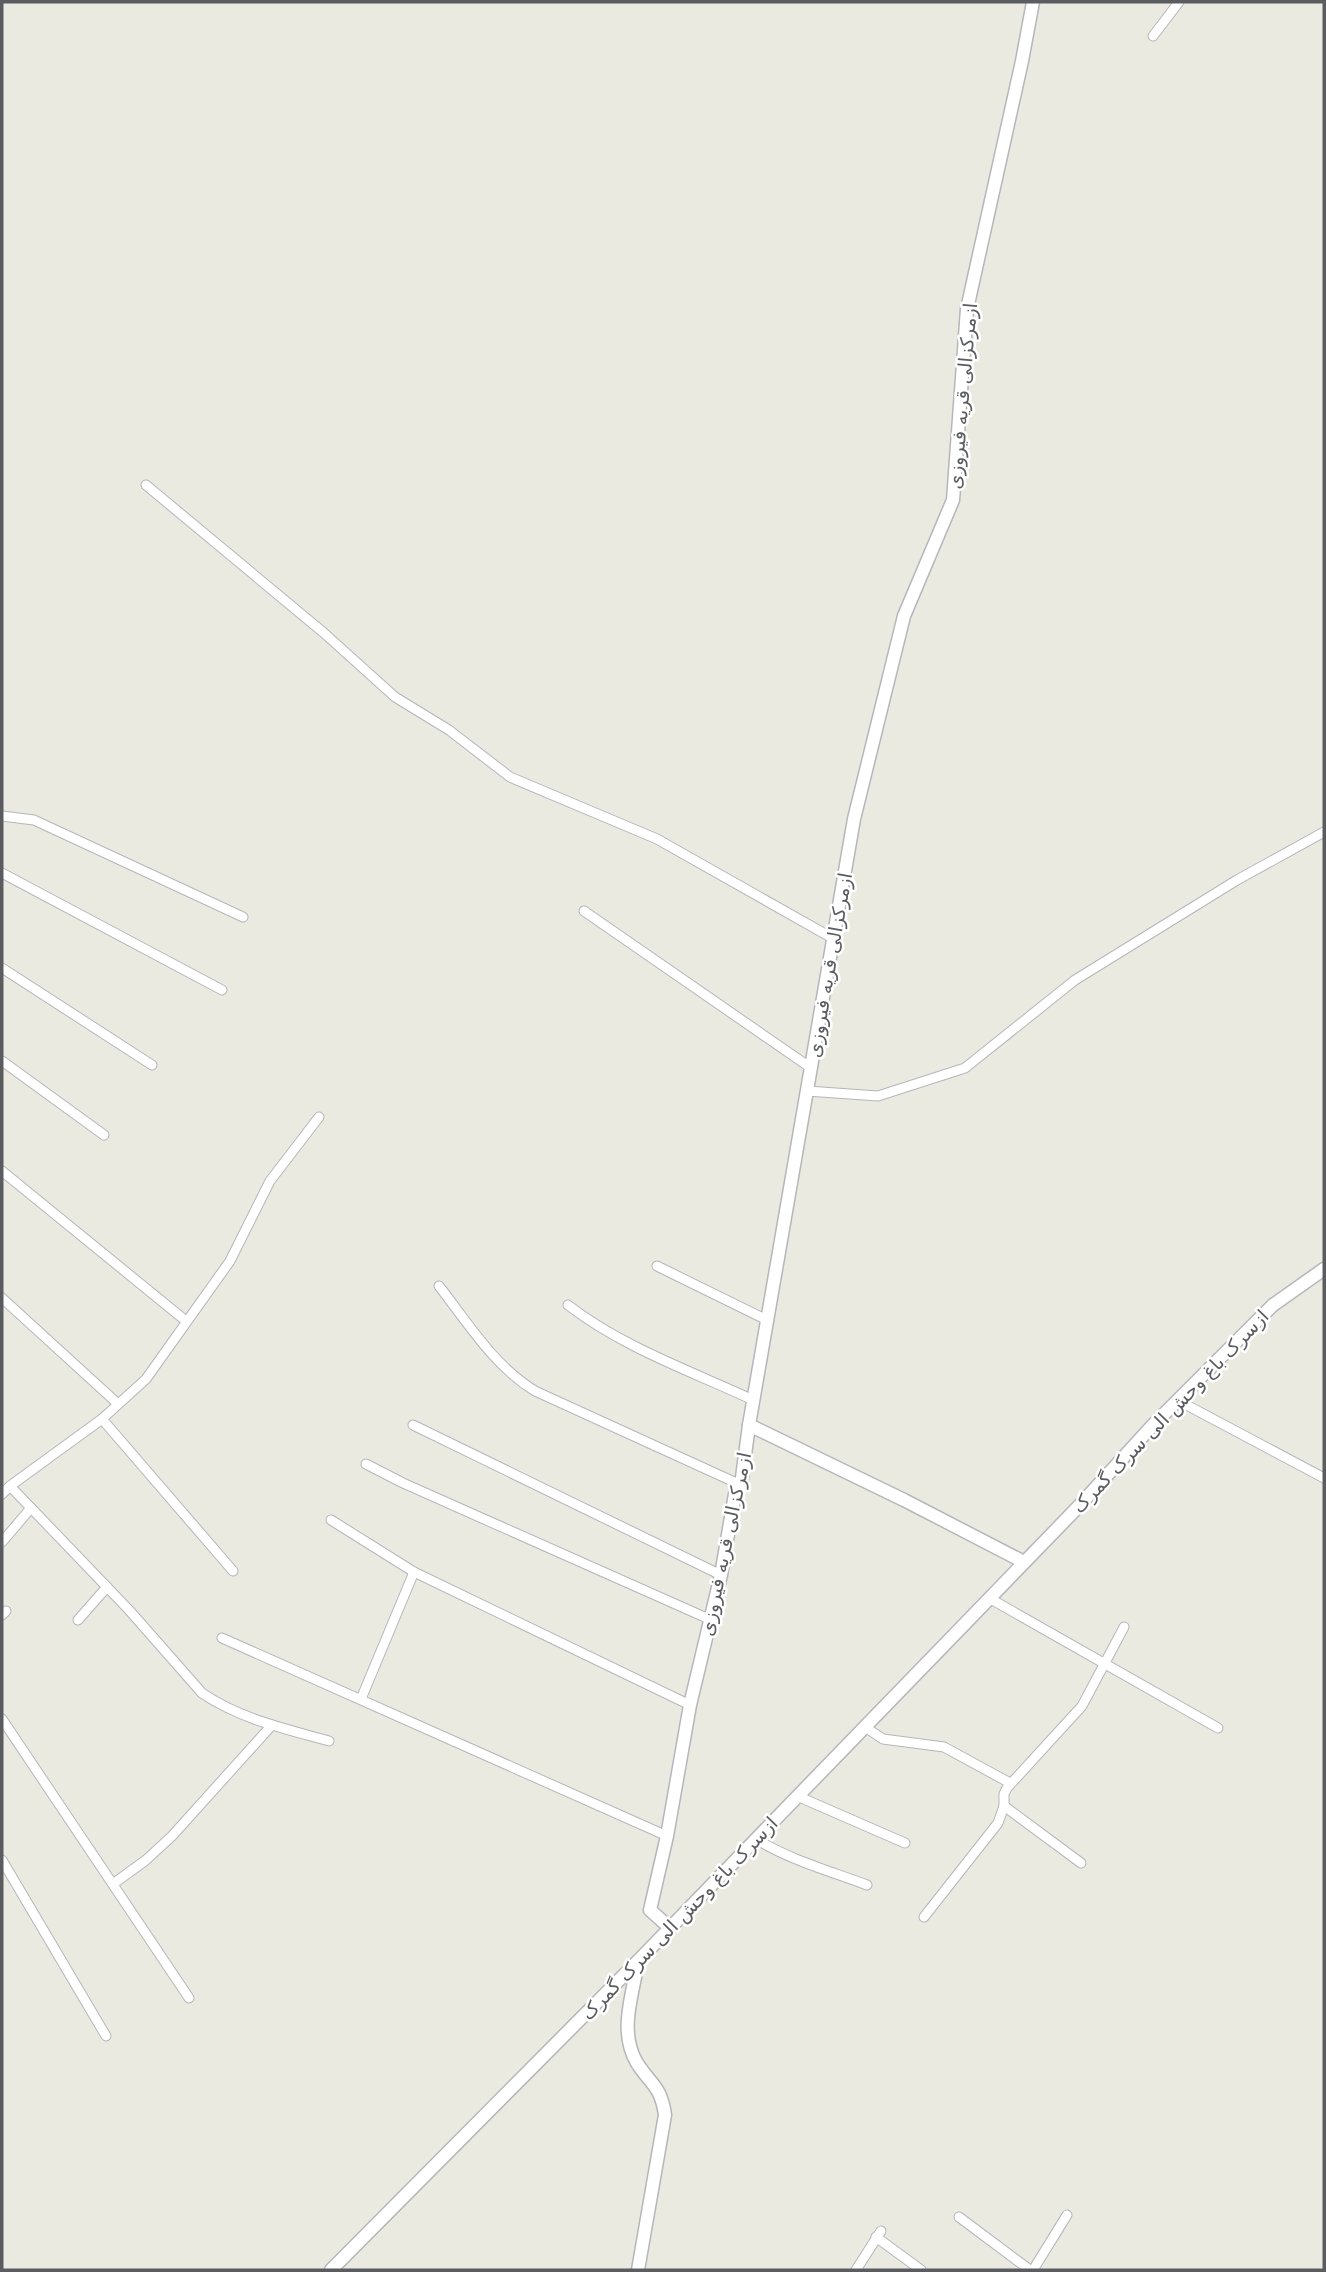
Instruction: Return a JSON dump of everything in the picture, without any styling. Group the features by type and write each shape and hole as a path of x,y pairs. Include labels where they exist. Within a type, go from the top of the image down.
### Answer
{"main road":[{"name":"ازمرکزالی قریه فیروزی","path":"670,1928 650,1910 667,1836 690,1705 721,1575 735,1494 741,1485 753,1400 854,819 904,616 953,500 967,309 1033,2"},
{"name":"ازسرک باغ وحش الی سرک گمرک","path":"331,2270 638,1961 1024,1562 1134,1444 1273,1306 1324,1269"},
{"path":"749,1425 1024,1562"},
{"path":"638,1961 626,2031 629,2047 636,2061 662,2097 665,2115 638,2270"}],"street":[{"path":"1153,36 1179,2"},
{"path":"146,485 324,633 396,697 449,730 510,777 657,839 834,939"},
{"path":"2,816 34,820 243,917"},
{"path":"807,1091 878,1096 965,1068 1075,980 1237,880 1324,832"},
{"path":"2,873 222,990"},
{"path":"584,911 811,1068"},
{"path":"2,968 152,1065"},
{"path":"2,1061 104,1135"},
{"path":"2,1494 102,1419 146,1379 230,1261 270,1181 319,1117"},
{"path":"2,1171 186,1321"},
{"path":"657,1266 767,1320"},
{"path":"439,1286 502,1367 534,1391 741,1485"},
{"path":"2,1298 117,1404"},
{"path":"568,1305 592,1324 618,1338 753,1400"},
{"path":"1179,1401 1324,1478"},
{"path":"102,1419 233,1570"},
{"path":"413,1425 721,1575"},
{"path":"366,1464 709,1619"},
{"path":"10,1486 107,1587 202,1693 212,1700 272,1725 330,1741"},
{"path":"2,1542 31,1508"},
{"path":"331,1520 414,1572 690,1705"},
{"path":"361,1699 414,1572"},
{"path":"78,1620 107,1587"},
{"path":"989,1598 1218,1728"},
{"path":"923,1917 998,1822 1004,1806 1004,1794 1010,1783 1082,1706 1124,1627"},
{"path":"222,1638 667,1836"},
{"path":"2,1719 189,1998"},
{"path":"113,1884 172,1836 272,1725"},
{"path":"865,1727 883,1740 944,1747 1010,1783"},
{"path":"797,1796 905,1843"},
{"path":"1004,1806 1081,1863"},
{"path":"756,1839 771,1849 867,1885"},
{"path":"2,1860 106,2036"},
{"path":"959,2217 1031,2270 1067,2215"},
{"path":"856,2270 879,2234 921,2270"}]}
